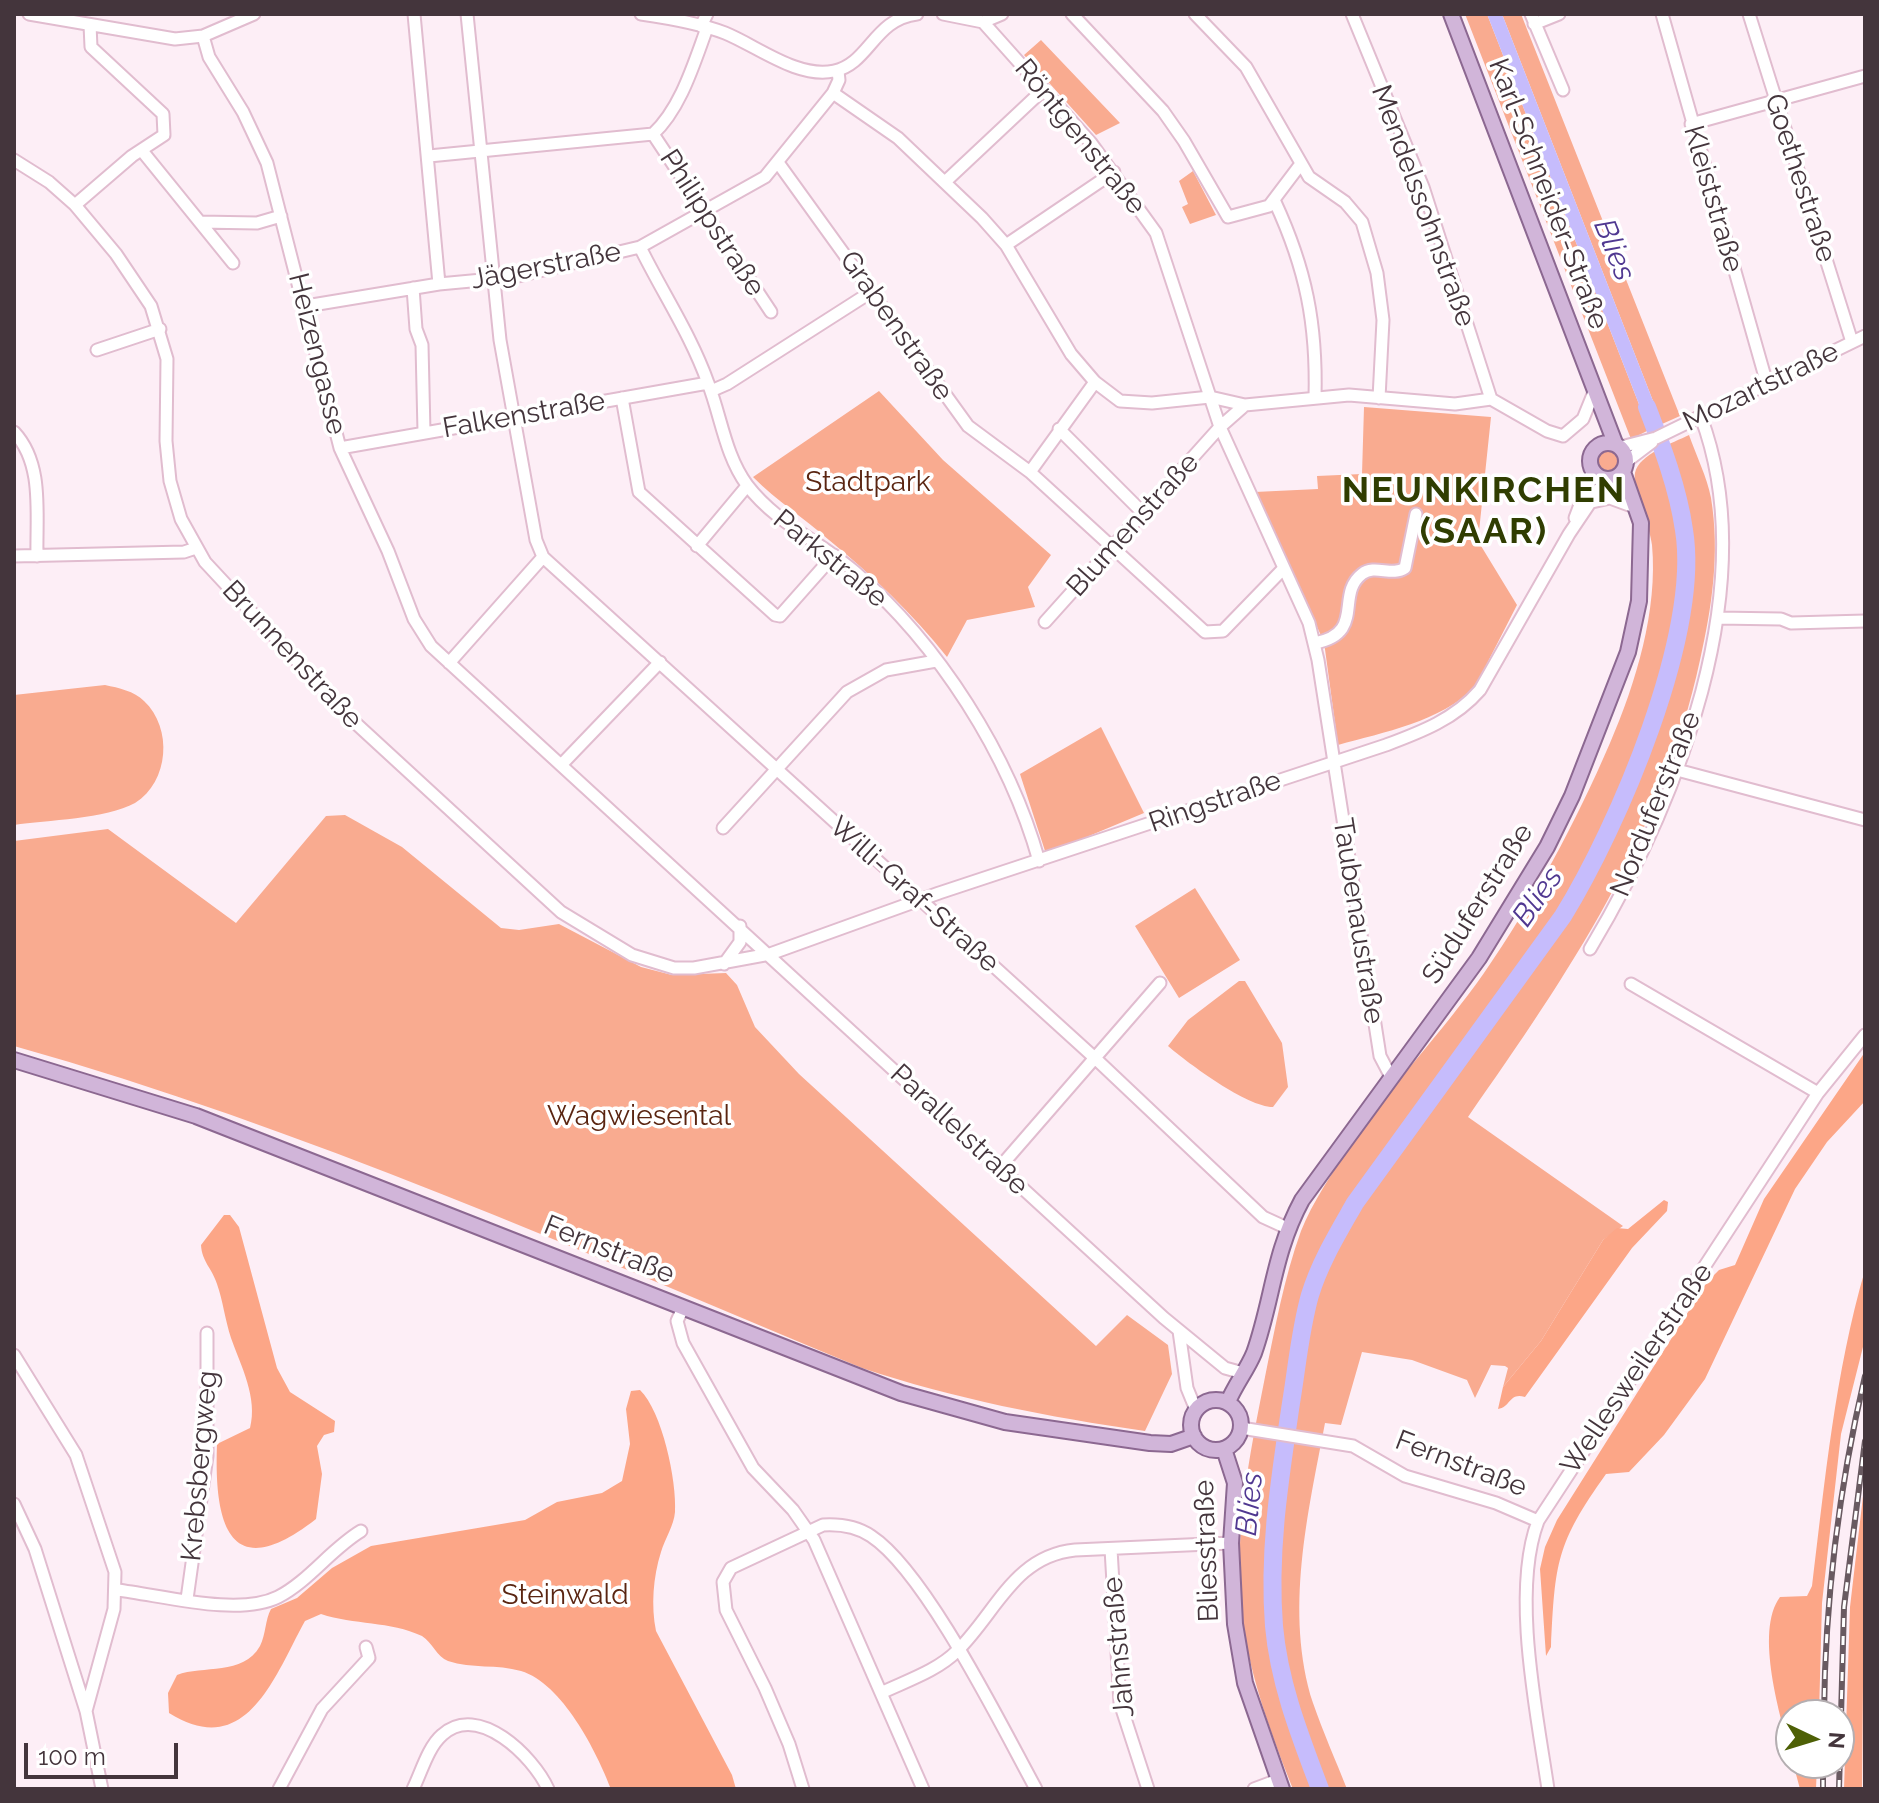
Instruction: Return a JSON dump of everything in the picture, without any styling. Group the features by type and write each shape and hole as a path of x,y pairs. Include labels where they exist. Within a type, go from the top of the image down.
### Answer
{"main road":[{"name":"Karl-Schneider-Straße","path":"1451,14 1617,459"},
{"name":"Süduferstraße","path":"1617,459 1641,574"},
{"name":"Süduferstraße","path":"1287,1228 1302,1200 1479,958 1561,821 1628,652 1641,574 1641,523 1617,459"},
{"name":"Fernstraße","path":"14,1060 196,1116 901,1393 1005,1422 1150,1443 1171,1444 1194,1436"},
{"path":"1228,1402 1253,1354 1287,1228"},
{"path":"1210,1400 1228,1402 1239,1414 1241,1428 1234,1444 1224,1449 1210,1450 1194,1436 1191,1426 1196,1410 1210,1400"},
{"name":"Bliesstraße","path":"1224,1449 1235,1483 1231,1543 1235,1624 1245,1683 1280,1784"}],"street":[{"path":"29,14 152,37 203,36 254,14"},
{"path":"414,14 439,284"},
{"path":"449,663 543,557 536,540 513,417 492,279 467,14"},
{"path":"641,14 704,27 801,68 825,73 838,71 853,62 893,14"},
{"path":"429,156 653,134 662,125 681,91 707,14"},
{"path":"883,28 895,19 917,14"},
{"path":"931,14 983,22 1002,14"},
{"path":"1072,14 1163,111 1184,141 1223,213 1234,218 1275,202 1300,165"},
{"path":"1195,14 1246,67 1309,177 1355,212 1368,236 1383,320 1379,398"},
{"name":"Mendelssohnstraße","path":"1352,14 1423,187 1491,399"},
{"path":"1559,14 1532,19 1563,90"},
{"name":"Kleiststraße","path":"1662,14 1767,384"},
{"name":"Goethestraße","path":"1749,14 1852,342"},
{"name":"Röntgenstraße","path":"983,22 1114,172 1156,233 1220,427 1284,568"},
{"path":"75,205 132,156 143,152 164,135 166,120 125,76 91,47 90,25"},
{"name":"Heizengasse","path":"203,36 209,57 262,151 306,306 340,448 388,551 414,619 431,646 449,663"},
{"name":"Jägerstraße","path":"306,306 563,267 640,247 754,185 779,164 833,93 839,80 838,71"},
{"path":"1691,124 1865,76"},
{"path":"946,181 1044,89"},
{"path":"833,93 898,138 946,181 1006,245 1059,337 1095,382 1120,401 1133,403 1210,397 1245,405 1349,395 1455,404 1491,399 1547,431 1563,436 1583,419 1594,392"},
{"name":"Philippstraße","path":"653,134 771,312"},
{"path":"143,152 233,263"},
{"name":"Brunnenstraße","path":"14,160 49,182 75,205 138,284 160,329 170,390 166,441 170,481 181,519 196,548 318,687 561,912 614,947 674,968 724,964 770,954"},
{"name":"Grabenstraße","path":"779,164 968,426 1030,472 1205,632 1223,631 1284,568"},
{"path":"1006,245 1114,172"},
{"path":"1275,202 1309,300 1315,329 1315,398"},
{"path":"200,222 257,223 281,216"},
{"name":"Parkstraße","path":"640,247 710,387 735,465 747,486 779,520 834,555 891,608 936,661 972,714 1007,778 1039,861"},
{"path":"413,288 423,360 424,432"},
{"name":"Falkenstraße","path":"340,448 622,398 727,384 871,292"},
{"path":"97,350 160,329"},
{"name":"Mozartstraße","path":"1617,459 1865,336"},
{"path":"1030,472 1095,382"},
{"path":"622,398 639,492 778,616 834,555"},
{"name":"Blumenstraße","path":"1045,622 1220,427 1245,405"},
{"name":"Norduferstraße","path":"1590,949 1618,903 1677,770 1718,618 1722,570 1720,515 1711,446 1701,417"},
{"path":"1059,429 1143,513"},
{"path":"14,432 31,456 35,474 37,556"},
{"name":"Ringstraße","path":"1569,534 1617,459"},
{"name":"Ringstraße","path":"770,954 920,900 1423,731 1472,700 1569,534 1617,459"},
{"path":"697,546 747,486"},
{"path":"1592,502 1610,498 1629,505"},
{"path":"1315,643 1332,639 1344,627 1356,582 1363,573 1373,569 1398,572 1405,568 1416,514"},
{"path":"14,556 184,552 196,548"},
{"name":"Willi-Graf-Straße","path":"543,557 1097,1060 1263,1217 1287,1228"},
{"name":"Taubenaustraße","path":"1284,568 1315,643 1380,1056 1391,1077"},
{"path":"1718,618 1781,619 1791,623 1865,621"},
{"path":"723,828 847,692 886,670 936,661"},
{"path":"563,763 660,662"},
{"name":"Parallelstraße","path":"449,663 563,763 1179,1331 1225,1368 1243,1373"},
{"path":"1677,770 1865,820"},
{"path":"724,964 740,942 740,926"},
{"path":"1000,1167 1097,1060 1160,983"},
{"path":"1631,984 1818,1093"},
{"name":"Wellesweilerstraße","path":"1548,1789 1536,1714 1529,1625 1528,1566 1538,1521 1818,1093 1865,1035"},
{"path":"683,1308 677,1330 753,1468 793,1510 809,1532 923,1789"},
{"path":"1179,1331 1187,1388 1196,1410"},
{"name":"Krebsbergweg","path":"187,1599 207,1456 207,1333"},
{"path":"14,1355 76,1455 96,1504 117,1590 86,1711"},
{"name":"Fernstraße","path":"1241,1428 1353,1446 1405,1476 1496,1503 1538,1521"},
{"path":"14,1504 35,1549 86,1711 102,1789"},
{"path":"803,1789 789,1744 765,1688 726,1610 723,1582 731,1568 809,1532 835,1524 871,1536 919,1589 1036,1789"},
{"path":"117,1590 234,1605 257,1604 278,1596 361,1531"},
{"path":"881,1693 931,1669 958,1651 1014,1579 1036,1560 1055,1552 1231,1543"},
{"name":"Jahnstraße","path":"1111,1549 1120,1703 1148,1789"},
{"path":"279,1789 322,1709 369,1658 366,1647"},
{"path":"413,1789 438,1738 457,1725 467,1724 480,1726 515,1746 548,1789"},
{"path":"1254,1789 1280,1784"}],"green space":[{"path":"1465,14 1487,14 1649,430 1631,439"},
{"path":"1502,14 1521,14 1680,416 1662,424"},
{"path":"1041,40 1120,123 1096,135 1024,55"},
{"path":"1193,171 1216,215 1190,224 1182,207 1188,204 1179,181"},
{"name":"Stadtpark","path":"879,391 943,460 1051,555 1028,587 1035,607 967,620 947,657 876,581 753,477"},
{"path":"1364,407 1491,417 1478,541 1517,605 1475,687 1461,699 1411,724 1338,745 1324,642 1255,492 1318,489 1317,476 1362,474"},
{"path":"1689,435 1711,498 1715,559 1704,640 1683,724 1637,844 1608,900 1542,1010 1468,1117 1623,1226 1603,1240 1541,1341 1503,1387 1508,1368 1505,1366 1491,1365 1475,1398 1467,1380 1412,1360 1362,1352 1341,1425 1325,1423 1306,1527 1300,1598 1304,1669 1313,1703 1347,1789 1293,1789 1251,1666 1240,1592 1241,1530 1253,1438 1290,1267 1301,1231 1330,1177 1382,1102 1484,973 1553,861 1583,802 1628,696 1643,646 1652,595 1652,545 1635,473 1650,455"},
{"path":"1609,448 1618,452 1622,461 1618,470 1609,474 1600,470 1596,461 1600,452"},
{"path":"105,685 136,695 153,712 160,725 163,754 155,782 135,803 123,808 93,816 14,825 14,695"},
{"path":"1101,727 1144,813 1046,854 1020,774"},
{"name":"Wagwiesental","path":"345,815 402,847 501,928 519,930 559,924 641,967 672,975 726,973 737,985 755,1027 799,1074 1096,1346 1127,1315 1168,1345 1172,1374 1145,1431 1002,1406 862,1368 336,1153 123,1079 14,1046 14,841 108,829 236,923 326,816"},
{"path":"1195,888 1240,960 1179,998 1135,926"},
{"path":"1239,981 1245,981 1282,1043 1288,1087 1273,1107 1234,1092 1168,1046 1188,1020"},
{"path":"1865,1052 1865,1101 1827,1142 1795,1189 1705,1379 1664,1435 1629,1472 1606,1474 1577,1519 1561,1555 1554,1594 1551,1647 1546,1656 1540,1569 1545,1547 1557,1520 1707,1282 1719,1270 1735,1265 1764,1199"},
{"path":"1664,1200 1668,1202 1667,1211 1632,1248 1525,1397 1516,1396 1498,1409 1503,1387 1541,1341 1603,1240 1617,1228 1628,1229"},
{"path":"224,1215 230,1215 239,1227 277,1368 290,1392 335,1421 334,1432 324,1435 317,1446 322,1474 316,1519 287,1539 263,1547 246,1546 233,1537 224,1521 219,1499 217,1444 250,1428 252,1417 247,1382 231,1338 217,1284 201,1245"},
{"path":"1865,1270 1865,1339 1841,1434 1822,1603 1819,1699 1776,1699 1769,1631 1780,1597 1807,1596 1812,1586 1838,1387"},
{"name":"Steinwald","path":"640,1390 648,1400 661,1430 671,1465 675,1499 674,1517 658,1562 655,1581 653,1602 656,1631 732,1775 736,1789 611,1789 576,1721 564,1704 536,1678 512,1669 448,1661 426,1639 410,1631 321,1614 305,1621 269,1687 255,1706 238,1720 219,1727 196,1725 169,1713 168,1693 177,1675 244,1662 260,1646 271,1609 297,1598 332,1568 371,1546 525,1520 557,1502 602,1493 622,1481 630,1444 626,1409 631,1391"},
{"path":"1865,1479 1862,1788 1844,1789 1844,1779 1855,1779 1855,1699 1847,1699 1850,1607"},
{"path":"1797,1779 1816,1779 1816,1789 1800,1789"}],"shaded area":[{"path":"1487,14 1502,14 1662,424 1649,430"}],"waterway":[{"name":"Blies","path":"1320,1789 1285,1689 1274,1626 1273,1598 1279,1486 1307,1308 1324,1259 1355,1203 1563,916 1608,833 1630,782 1668,674 1680,622 1686,573 1684,530 1678,499 1647,407"}],"railway":[{"path":"1824,1699 1835,1544 1865,1376"},
{"path":"1839,1789 1844,1607 1865,1441"},
{"path":"1823,1779 1823,1789"}],"district":[{"name":"NEUNKIRCHEN (SAAR)","path":"1484,512"}]}
